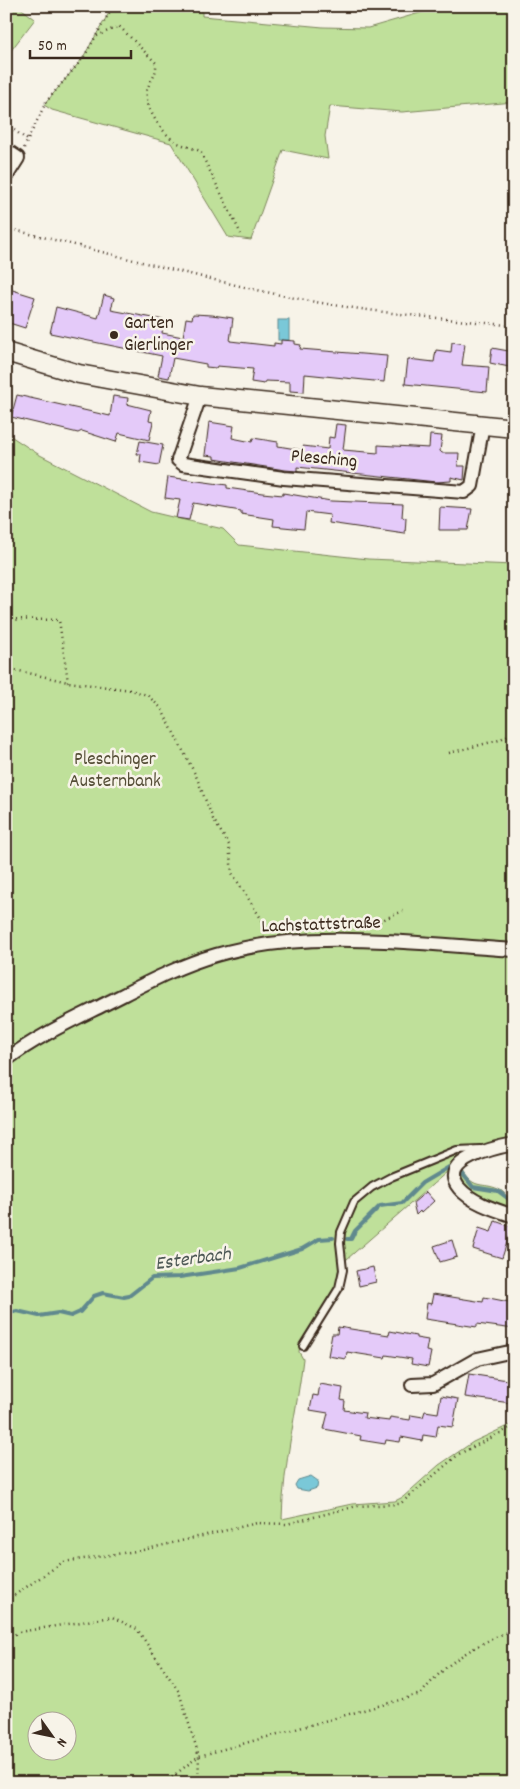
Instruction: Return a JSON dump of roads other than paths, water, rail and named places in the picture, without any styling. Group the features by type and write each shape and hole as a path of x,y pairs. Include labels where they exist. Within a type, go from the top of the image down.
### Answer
{"main road":[{"path":"6,352 86,375 200,396 514,428"}],"street":[{"path":"6,150 18,158 6,177"},
{"name":"Plesching","path":"200,396 178,460 183,464 284,478 464,492 472,486 483,424"},
{"name":"Lachstattstraße","path":"6,1060 56,1029 168,972 215,955 277,943 374,942 514,950"},
{"path":"514,1144 486,1150 460,1164 455,1172 454,1180 470,1197 514,1216"},
{"path":"412,1385 433,1384 477,1359 514,1351"}],"lane":[{"path":"303,1346 339,1288 342,1270 340,1238 354,1202 372,1187 457,1150 486,1150"}],"water":[{"path":"278,320 289,320 289,340 278,340"},
{"path":"311,1476 318,1481 317,1488 308,1491 297,1489 295,1485 298,1480"}],"waterway":[{"name":"Esterbach","path":"347,1239 351,1239 355,1231 380,1206 402,1203 422,1183 449,1167"},
{"name":"Esterbach","path":"462,1173 473,1187 498,1191 514,1203"},
{"name":"Esterbach","path":"6,1314 17,1311 39,1316 58,1313 71,1316 80,1312 94,1296 103,1293 124,1297 129,1296 152,1278 180,1277 240,1268 302,1249 319,1239 333,1238"}],"place":[{"name":"Garten Gierlinger","path":"114,335"}],"park label":[{"name":"Pleschinger Austernbank","path":"115,771"}]}
